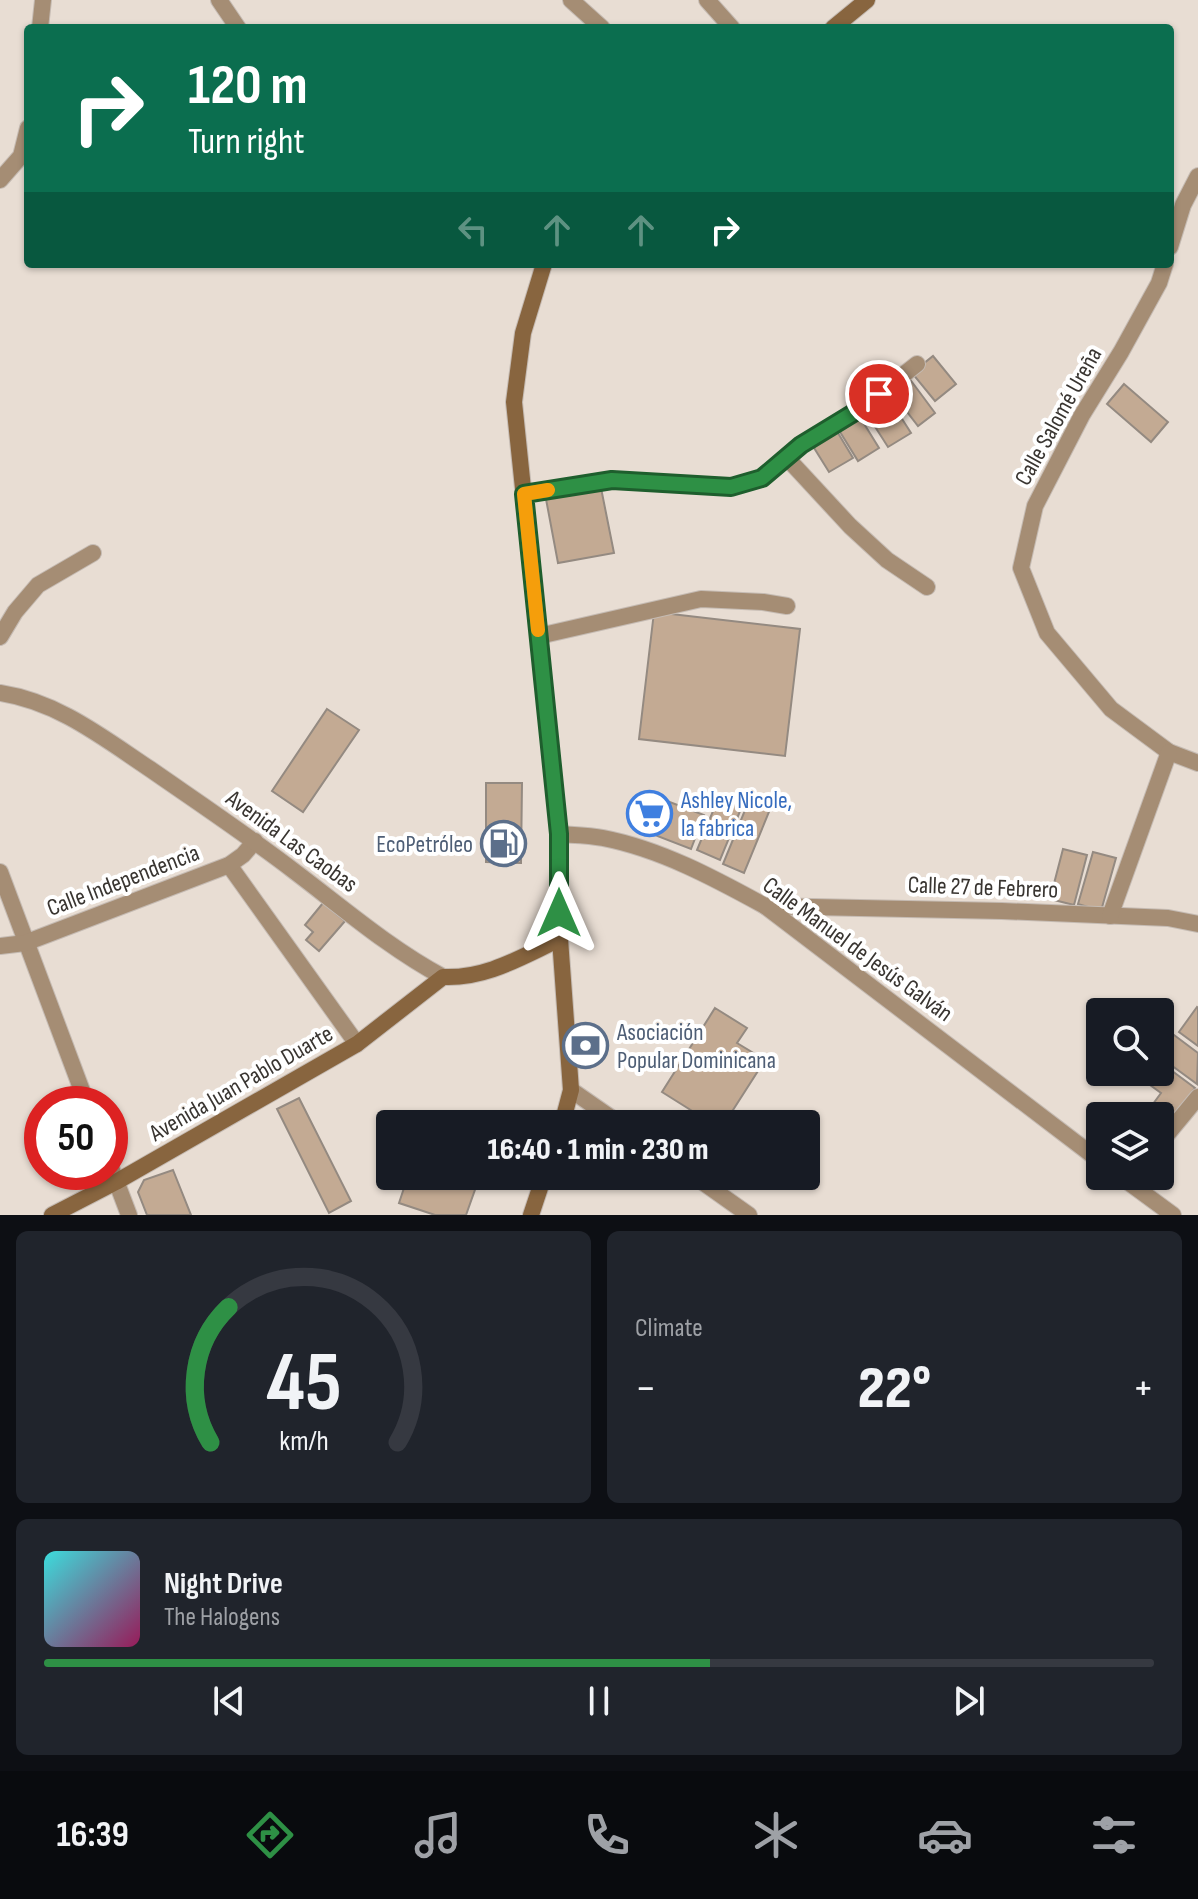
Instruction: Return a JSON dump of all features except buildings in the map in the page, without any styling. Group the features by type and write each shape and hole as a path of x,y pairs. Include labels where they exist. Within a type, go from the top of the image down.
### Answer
{"main road":[{"path":"838,24 867,0"},
{"path":"543,268 523,333 514,402 559,834 560,939 571,1090 566,1110"},
{"path":"443,977 466,978 497,969 560,939"},
{"name":"Avenida Juan Pablo Duarte","path":"128,1175 357,1044 443,977"},
{"name":"Avenida Juan Pablo Duarte","path":"52,1215 100,1190"},
{"path":"531,1215 539,1190"}],"street":[{"path":"40,24 43,0"},
{"path":"219,0 235,24"},
{"path":"571,0 598,24"},
{"path":"707,0 728,24"},
{"path":"0,180 21,156 24,144"},
{"path":"1174,234 1183,205 1198,176"},
{"name":"Calle Salomé Ureña","path":"1164,268 1159,283 1082,415 1035,506 1021,568 1047,633 1111,709 1169,752 1198,763"},
{"path":"524,494 612,480 731,487 762,478 801,445 860,409 917,364"},
{"path":"787,458 850,526 887,560 927,587"},
{"path":"0,637 15,612 38,585 93,553"},
{"path":"539,636 701,599 787,606"},
{"name":"Avenida Las Caobas","path":"0,693 26,697 51,706 92,729 255,841 411,960 443,977"},
{"path":"1110,916 1169,752"},
{"name":"Calle Manuel de Jesús Galván","path":"559,834 603,838 654,853 714,878 765,906 1086,1150"},
{"name":"Calle Independencia","path":"0,946 25,943 229,865 255,841"},
{"path":"229,865 357,1044"},
{"path":"0,872 80,1086"},
{"name":"Calle 27 de Febrero","path":"765,906 1168,918 1198,924"},
{"path":"571,1090 600,1110"},
{"path":"1174,1126 1198,1097"},
{"path":"119,1190 129,1215"},
{"path":"714,1190 749,1215"},
{"path":"1142,1190 1173,1215"}],"slow traffic":[{"path":"538,630 524,494 548,490"}],"place":[{"name":"Ashley Nicole, la fabrica","path":"650,814"},
{"name":"EcoPetróleo","path":"504,844"},
{"name":"Asociación Popular Dominicana","path":"586,1046"}],"route":[{"path":"559,913 559,834 524,494 612,480 731,487 762,478 801,445 879,394"}]}
